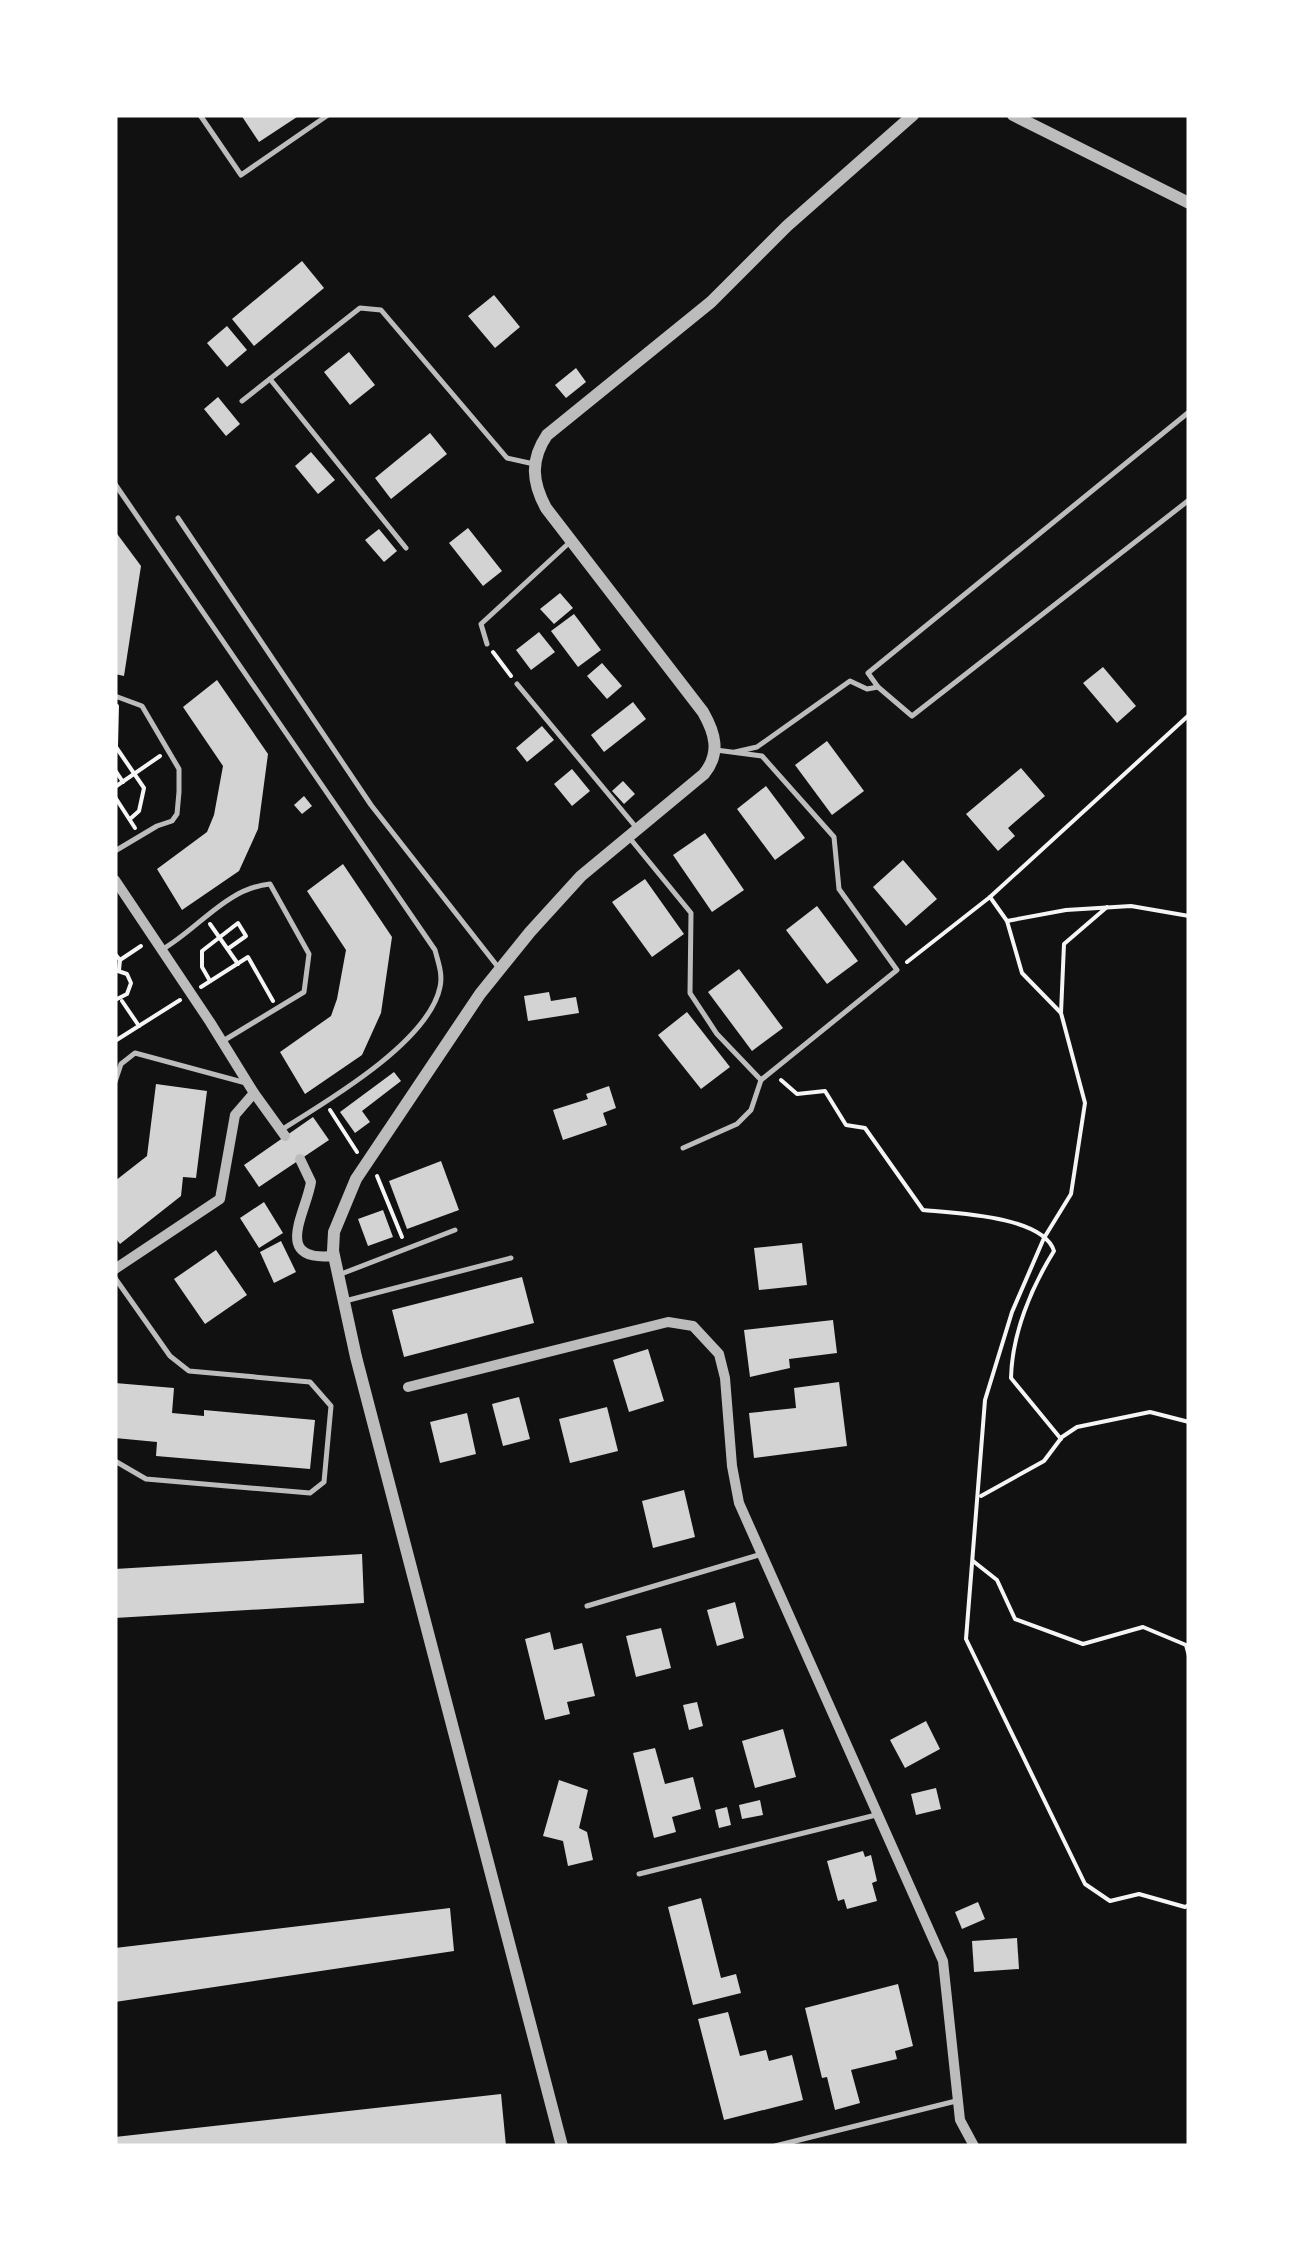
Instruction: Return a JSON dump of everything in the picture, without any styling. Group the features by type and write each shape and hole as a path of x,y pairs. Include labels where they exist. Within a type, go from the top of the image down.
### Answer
{"street":[{"path":"562,2146 342,1302 336,1276 334,1232 356,1179 480,994 581,876 704,774 716,750 711,725 703,712 546,508 537,492 537,450 547,435 711,302 786,226 913,115"},
{"path":"1012,115 1189,204"},
{"path":"115,880 283,1133"},
{"path":"115,1269 220,1199 235,1116 251,1089"},
{"path":"300,1159 311,1182 298,1221 298,1243 312,1255 334,1256"},
{"path":"408,1387 668,1322 693,1326 719,1354 740,1503 943,1961 960,2120 974,2146"}],"lane":[{"path":"200,115 240,175 328,115"},
{"path":"242,401 360,308 381,310 507,458 534,464"},
{"path":"270,379 406,548"},
{"path":"1189,412 868,673 878,687 912,716 1189,500"},
{"path":"115,484 434,950 441,974 440,991 394,1053 283,1133"},
{"path":"178,518 371,805 500,970"},
{"path":"487,644 481,624 571,541"},
{"path":"734,752 757,746 850,682 867,689 878,687"},
{"path":"517,684 691,912 690,992 717,1034 761,1080"},
{"path":"115,850 172,821 176,814 178,769 142,706 116,696"},
{"path":"683,1148 737,1124 751,1110 761,1080 897,970 839,889 834,837 762,756 716,750"},
{"path":"163,949 253,885 270,884 310,954 304,992 223,1041"},
{"path":"115,1082 121,1064 134,1054 251,1089"},
{"path":"336,1276 456,1230"},
{"path":"342,1302 511,1258"},
{"path":"115,1278 170,1356 189,1371 310,1382 330,1406 324,1482 310,1494 146,1479 115,1461"},
{"path":"587,1606 762,1554"},
{"path":"639,1874 876,1815"},
{"path":"774,2146 958,2100"}],"path":[{"path":"487,644 517,684"},
{"path":"116,696 116,747 144,788 139,810 130,819"},
{"path":"897,970 990,897 1189,715"},
{"path":"115,788 168,750"},
{"path":"123,782 115,768 124,758"},
{"path":"115,798 141,836"},
{"path":"990,897 1007,921 1022,974 1061,1013"},
{"path":"1007,921 1066,910 1131,906 1189,916"},
{"path":"1107,907 1064,944 1061,1013 1085,1104 1070,1194 1044,1238 1012,1312 985,1400 966,1639 1086,1884 1110,1900 1140,1894 1184,1908 1189,1904"},
{"path":"205,918 238,964"},
{"path":"210,981 202,967 202,951 238,923 246,936 228,950"},
{"path":"139,1026 118,999 131,983 127,974 117,970 120,960 155,937"},
{"path":"115,954 120,960"},
{"path":"774,1070 796,1094 825,1091 846,1126 866,1128 923,1210 968,1214 1035,1228 1053,1244 1054,1251 1040,1274 1012,1351 1011,1378 1060,1439"},
{"path":"325,1102 366,1164"},
{"path":"979,1497 1044,1461 1060,1439 1077,1427 1150,1412 1189,1422"},
{"path":"974,1561 996,1580 1015,1619 1083,1644 1143,1627 1186,1645 1189,1656"}],"building":[{"path":"241,115 300,115 259,142"},
{"path":"302,261 324,288 254,346 232,319"},
{"path":"494,295 520,327 495,348 468,316"},
{"path":"227,326 247,350 227,367 207,343"},
{"path":"349,352 375,385 350,405 324,372"},
{"path":"576,368 586,382 566,398 555,385"},
{"path":"218,397 240,424 226,436 204,409"},
{"path":"430,433 447,454 391,499 375,478"},
{"path":"311,452 335,480 318,494 295,466"},
{"path":"468,528 502,571 483,586 449,543"},
{"path":"379,529 397,551 384,562 365,540"},
{"path":"115,531 141,566 124,676 115,674"},
{"path":"560,593 573,608 554,624 540,609"},
{"path":"574,614 601,650 578,667 551,631"},
{"path":"539,632 555,652 531,670 516,650"},
{"path":"602,663 622,686 607,699 587,676"},
{"path":"1103,667 1136,706 1117,723 1083,683"},
{"path":"217,680 268,754 258,829 239,871 182,910 157,869 207,832 214,815 223,766 183,707"},
{"path":"633,702 646,719 604,752 591,735"},
{"path":"542,726 554,740 527,762 516,748"},
{"path":"827,741 864,791 832,815 795,765"},
{"path":"1021,768 1045,796 1008,828 1015,836 998,851 966,814"},
{"path":"572,769 590,791 572,806 554,784"},
{"path":"623,781 635,794 624,804 612,791"},
{"path":"766,786 805,838 775,860 737,809"},
{"path":"304,796 312,806 302,814 294,805"},
{"path":"705,833 744,890 712,912 673,855"},
{"path":"903,860 937,899 906,926 873,887"},
{"path":"343,864 392,937 381,1013 362,1055 305,1094 280,1052 331,1016 337,999 346,950 307,891"},
{"path":"645,879 684,934 652,957 612,902"},
{"path":"817,906 858,961 827,984 786,930"},
{"path":"739,969 783,1028 752,1051 708,992"},
{"path":"549,992 551,1001 576,997 579,1013 528,1021 524,996"},
{"path":"687,1012 730,1067 701,1089 658,1035"},
{"path":"394,1072 401,1081 362,1111 370,1122 355,1133 340,1112"},
{"path":"156,1084 207,1091 196,1178 183,1177 181,1196 120,1244 115,1237 115,1181 147,1156"},
{"path":"609,1086 616,1108 603,1113 607,1125 563,1140 553,1110 588,1099 586,1094"},
{"path":"313,1117 329,1140 259,1187 244,1165"},
{"path":"441,1161 459,1210 407,1229 389,1181"},
{"path":"264,1202 283,1233 259,1248 240,1218"},
{"path":"383,1210 393,1237 368,1246 358,1219"},
{"path":"281,1241 296,1272 274,1283 260,1252"},
{"path":"802,1243 807,1285 759,1290 754,1248"},
{"path":"216,1250 247,1295 205,1324 174,1279"},
{"path":"522,1277 534,1323 404,1357 392,1310"},
{"path":"833,1320 837,1353 789,1359 790,1368 750,1377 744,1330"},
{"path":"648,1349 664,1401 629,1412 613,1360"},
{"path":"839,1382 847,1446 754,1458 749,1413 796,1408 794,1388"},
{"path":"115,1383 174,1388 172,1413 204,1416 204,1410 315,1420 310,1469 156,1456 157,1442 115,1438"},
{"path":"519,1397 530,1439 503,1446 492,1404"},
{"path":"607,1407 618,1451 570,1463 559,1419"},
{"path":"467,1413 476,1454 440,1463 430,1422"},
{"path":"684,1490 695,1537 653,1548 642,1501"},
{"path":"362,1554 364,1603 115,1618 115,1569"},
{"path":"735,1602 744,1638 717,1646 707,1610"},
{"path":"661,1628 671,1668 636,1677 626,1636"},
{"path":"550,1632 554,1650 582,1643 595,1696 567,1702 570,1714 545,1720 525,1639"},
{"path":"697,1702 703,1726 689,1730 683,1705"},
{"path":"926,1721 940,1749 905,1768 890,1740"},
{"path":"783,1729 796,1777 755,1788 742,1741"},
{"path":"655,1748 665,1784 693,1777 701,1809 672,1817 676,1832 654,1838 633,1753"},
{"path":"559,1780 588,1790 579,1828 587,1832 593,1860 568,1866 563,1841 543,1836"},
{"path":"936,1788 941,1809 916,1815 911,1794"},
{"path":"760,1800 763,1815 742,1819 739,1805"},
{"path":"727,1807 731,1825 719,1828 715,1810"},
{"path":"863,1851 865,1857 871,1855 877,1901 847,1909 844,1899 838,1901 827,1861"},
{"path":"701,1898 721,1978 736,1974 741,1993 693,2005 668,1907"},
{"path":"978,1902 985,1919 962,1929 955,1912"},
{"path":"450,1908 454,1951 115,2002 115,1948"},
{"path":"1017,1938 1019,1969 974,1972 972,1941"},
{"path":"898,1984 913,2046 895,2051 897,2059 851,2070 860,2103 835,2110 827,2077 822,2078 805,2008"},
{"path":"728,2012 740,2056 766,2050 769,2061 792,2055 803,2100 724,2120 698,2019"},
{"path":"501,2094 506,2146 115,2146 115,2137"}]}
